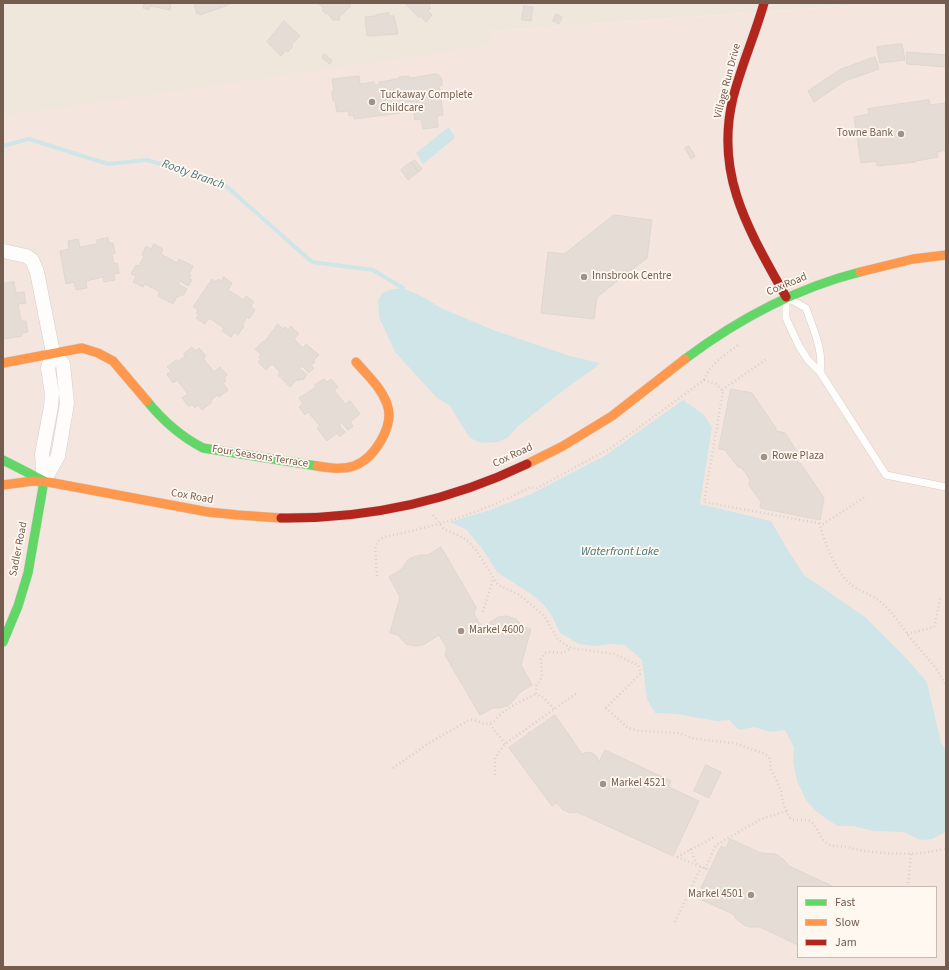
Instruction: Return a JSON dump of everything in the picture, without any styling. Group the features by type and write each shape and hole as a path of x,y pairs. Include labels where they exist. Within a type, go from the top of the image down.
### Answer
{"main road":[{"name":"Village Run Drive","path":"764,3 739,78 730,113 727,133 727,157 734,192 739,208 786,297"},
{"name":"Cox Road","path":"3,484 44,481 180,508 240,516 313,517 353,515 422,502 499,477 553,451 613,415 687,358 728,330 786,297 855,272 897,262 946,255"},
{"name":"Four Seasons Terrace","path":"3,363 82,348 98,353 112,361 159,416 186,439 203,448 331,468 352,466 361,462 372,452 388,424 388,412 382,394 356,362"},
{"name":"Cox Road","path":"3,460 44,481"},
{"name":"Sadler Road","path":"3,642 7,621 28,573 44,481"}],"street":[{"path":"3,251 26,256 32,260 37,272 53,353 63,364 67,403 58,456 44,481"}],"lane":[{"path":"820,372 822,362 819,347 806,308 786,297 786,318 799,346 808,360 820,372 886,475 946,487"}],"path":[{"path":"722,390 768,358"},
{"path":"377,576 375,550 378,541 384,537 428,527 486,508 531,487 537,488 611,448 704,380 716,384 723,391 704,502 823,524 865,497"},
{"path":"422,502 444,529 469,542 476,550 498,585 518,594 545,617 558,640 571,648 614,654 638,665 640,674 606,708 628,728 639,731 678,733 696,739 734,743 765,754 771,761 771,770 777,780 786,811 791,819 796,821 811,821 825,842 830,845 862,851 911,853 936,851 946,848"},
{"path":"818,523 837,566 847,581 878,600 890,612 941,674 946,686"},
{"path":"483,612 494,578"},
{"path":"907,634 934,626 941,596"},
{"path":"536,694 536,686 542,677 541,659 544,654 547,652 563,653 571,648"},
{"path":"495,775 494,758 505,744 577,693"},
{"path":"536,694 544,698 554,709"},
{"path":"393,768 429,743 469,720 473,719 481,723 490,724 504,711 536,694"},
{"path":"490,724 505,744"},
{"path":"526,729 529,733"},
{"path":"705,869 716,845 761,818 786,811"},
{"path":"709,870 677,857 716,836"},
{"path":"690,849 699,866"},
{"path":"908,886 911,853"},
{"path":"675,922 699,866"}],"shaded area":[{"path":"3,3 890,3 490,31 490,45 3,445"},
{"path":"890,3 946,3 946,967 3,967 3,116 490,45 490,31"}],"water":[{"path":"449,127 455,138 423,164 416,153"},
{"path":"403,288 425,298 441,308 493,330 570,356 600,363 518,426 507,438 498,442 481,443 470,438 449,405 437,398 395,352 379,317 378,301 382,293 393,289"},
{"name":"Waterfront Lake","path":"683,400 704,415 712,427 700,504 771,521 804,575 865,617 906,658 927,682 941,743 946,750 946,832 932,839 921,840 903,832 874,831 853,826 837,826 817,812 806,800 797,781 793,761 794,747 785,730 770,732 754,727 739,730 729,720 717,721 676,714 655,713 647,699 642,660 625,645 610,644 595,646 579,644 560,633 552,616 544,605 531,594 497,572 484,551 467,530 450,522 490,510 533,493 606,455"}],"building":[{"path":"138,3 171,3 170,10 150,6 149,10 143,8 144,4"},
{"path":"196,3 227,3 228,5 200,15 199,13 197,14 194,5 196,5"},
{"path":"318,3 349,3 351,6 339,17 340,18 338,21 336,19 334,21 322,10 324,9"},
{"path":"405,3 432,3 429,6 431,8 428,11 432,15 426,22"},
{"path":"524,6 533,7 531,21 522,20"},
{"path":"389,13 389,16 394,16 398,34 367,36 365,17"},
{"path":"556,14 562,17 559,24 553,21"},
{"path":"284,21 300,36 291,45 293,46 288,52 286,50 281,56 267,42"},
{"path":"902,44 905,60 880,63 877,47"},
{"path":"907,52 946,55 946,67 907,64"},
{"path":"324,54 332,60 330,64 322,58"},
{"path":"875,57 879,69 845,81 814,102 808,91 839,70"},
{"name":"Tuckaway Complete Childcare","path":"436,74 439,75 442,80 442,85 437,88 440,89 443,115 437,116 438,127 423,129 421,119 415,120 412,102 406,102 407,112 354,119 354,115 349,116 348,111 337,112 335,101 333,101 332,91 334,91 332,79 359,76 360,84 374,82 375,85 379,85 379,82 399,79 399,77 409,76 409,78"},
{"name":"Towne Bank","path":"929,100 930,105 945,103 946,150 937,152 938,157 916,162 877,166 876,161 861,163 854,117 869,114 868,109"},
{"path":"689,146 695,156 691,159 685,148"},
{"path":"415,160 422,169 419,172 412,162"},
{"path":"411,162 418,172 408,180 401,170"},
{"name":"Innsbrook Centre","path":"614,215 652,220 647,258 597,297 594,319 541,313 548,252 564,254"},
{"path":"108,238 109,243 113,243 115,253 112,254 114,264 117,263 119,273 114,274 115,280 104,282 103,277 86,281 87,288 76,290 74,282 66,284 60,251 69,249 68,241 78,239 80,247 97,244 97,240"},
{"path":"154,244 163,249 161,254 177,263 179,259 193,266 189,274 191,275 189,279 192,280 188,286 180,281 178,284 187,289 183,296 181,294 179,297 177,296 173,304 158,296 160,292 145,284 143,287 133,282 136,276 131,274 136,265 139,266 144,256 142,255 146,246 151,249"},
{"path":"224,277 232,283 228,290 244,300 246,296 254,302 251,306 255,310 249,319 247,317 242,325 244,326 238,335 234,332 231,337 222,331 224,328 209,318 205,324 196,318 199,315 196,313 198,310 193,307 212,279 216,282 218,279 221,281"},
{"path":"14,282 16,293 24,292 26,303 18,304 21,321 26,321 28,332 22,333 22,336 3,339 3,284"},
{"path":"278,324 283,329 285,327 288,330 291,326 299,334 294,339 303,348 306,344 319,355 313,361 315,362 311,366 314,368 309,373 302,366 299,368 307,375 303,380 301,379 298,381 297,379 290,387 278,375 280,372 272,364 266,370 258,362 261,359 259,357 261,354 255,349 263,341 264,342"},
{"path":"192,347 196,351 199,348 206,356 203,358 214,372 220,367 227,375 224,378 226,381 223,383 228,390 219,397 217,395 211,401 212,402 202,410 198,405 195,408 192,404 189,407 182,398 188,394 177,380 173,383 167,374 171,371 167,367 176,360 178,362"},
{"path":"324,379 327,382 331,379 338,387 334,390 345,404 350,401 360,414 350,422 353,426 348,430 342,423 339,425 345,432 340,437 337,433 327,441 317,428 320,426 308,412 305,415 299,407 303,404 299,398 316,387 315,385"},
{"name":"Rowe Plaza","path":"731,389 752,393 776,428 776,431 785,433 798,453 797,462 800,463 824,498 820,520 760,508 761,502 749,485 750,480 742,468 738,467 725,450 719,449"},
{"name":"Markel 4600","path":"441,547 476,607 474,614 482,627 499,617 507,616 516,619 524,627 531,629 521,665 532,685 519,693 507,706 493,708 480,715 445,655 447,648 439,635 423,645 415,646 406,644 398,635 390,633 400,597 389,577 402,569 411,558 420,555 428,555"},
{"name":"Markel 4521","path":"555,715 582,754 587,752 592,753 597,757 599,762 605,750 671,781 669,787 699,801 673,856 577,812 570,813 562,809 557,803 552,806 509,748"},
{"path":"706,765 721,772 709,798 694,791"},
{"name":"Markel 4501","path":"730,839 761,853 776,854 789,866 832,886 797,886 797,945 760,927 746,926 737,920 733,914 702,900 706,890 701,888 721,846 726,848"}],"waterway":[{"name":"Rooty Branch","path":"3,146 29,139 108,164 147,160 190,172 225,185 312,262 373,270 403,288"}],"traffic: fast":[{"path":"685,359 725,331 768,307 813,287 860,272"},
{"path":"147,401 172,428 203,448 317,466"},
{"path":"3,460 44,481"},
{"path":"3,642 18,606 28,573 44,481"}],"traffic: slow":[{"path":"860,272 913,259 946,255"},
{"path":"3,363 82,348 98,353 113,361 147,401"},
{"path":"527,464 563,446 612,416 685,359"},
{"path":"317,466 340,468 354,466 362,462 376,448 386,431 389,412 387,404 381,392 356,362"},
{"path":"3,485 33,481 48,482 208,512 281,518"}],"traffic: jam":[{"path":"764,3 733,98 728,126 728,153 732,178 748,226 786,297"},
{"path":"281,518 345,515 407,505 438,498 468,488 527,464"}],"place":[{"name":"Tuckaway Complete Childcare","path":"372,102"},
{"name":"Towne Bank","path":"901,134"},
{"name":"Innsbrook Centre","path":"584,277"},
{"name":"Rowe Plaza","path":"764,457"},
{"name":"Markel 4600","path":"461,631"},
{"name":"Markel 4521","path":"603,784"},
{"name":"Markel 4501","path":"751,895"}]}
